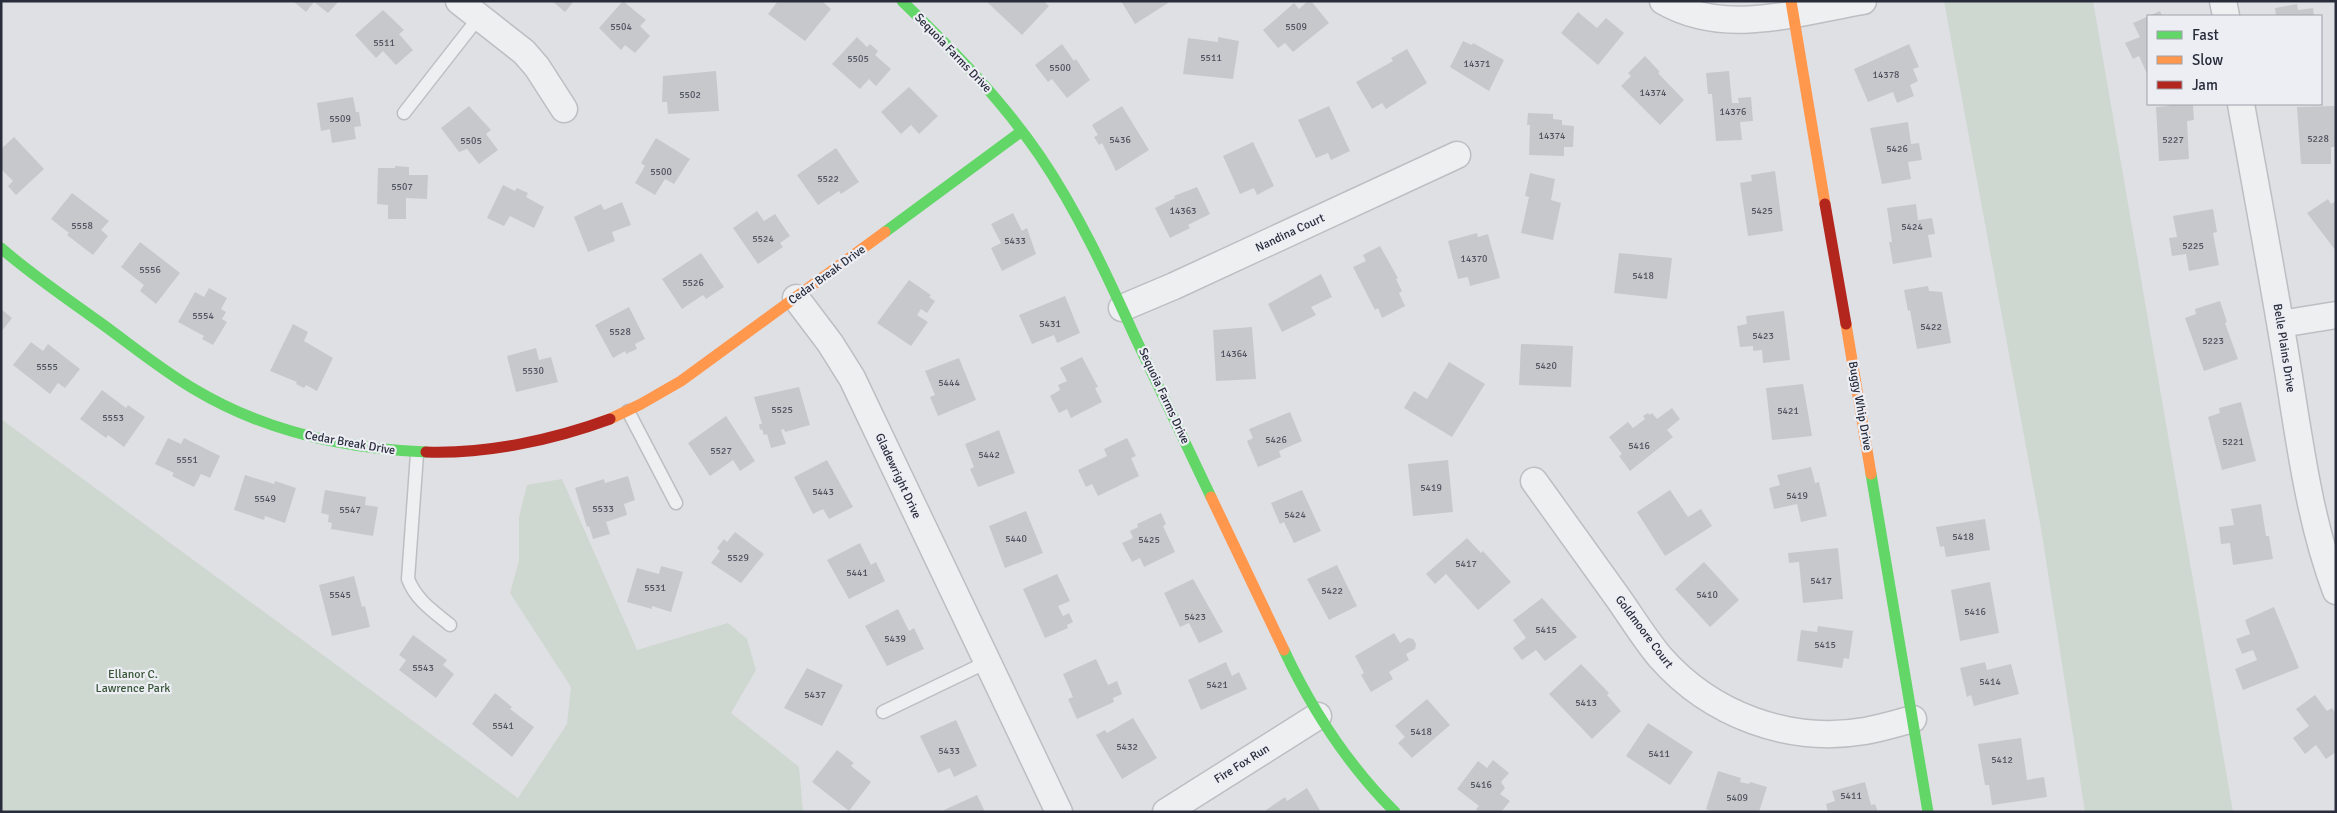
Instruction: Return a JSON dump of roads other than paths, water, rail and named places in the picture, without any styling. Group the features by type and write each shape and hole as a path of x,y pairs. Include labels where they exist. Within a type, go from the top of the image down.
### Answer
{"street":[{"path":"459,1 524,52 537,67 564,109"},
{"name":"Sequoia Farms Drive","path":"902,1 979,78 1022,131 1057,183 1122,308 1291,665 1318,716 1337,746 1395,812"},
{"path":"1663,1 1696,16 1732,21 1792,7 1863,1"},
{"path":"2223,1 2226,15"},
{"name":"Buggy Whip Drive","path":"1792,7 1928,812"},
{"name":"Belle Plains Drive","path":"2241,105 2281,324 2310,503 2323,558 2336,591"},
{"name":"Cedar Break Drive","path":"1,248 166,371 229,408 274,426 321,440 373,450 416,454 464,452 520,445 575,430 628,411 680,381 1022,131"},
{"name":"Nandina Court","path":"1122,308 1174,286 1457,155"},
{"name":"Gladewright Drive","path":"796,298 830,343 852,378 1058,812"},
{"path":"2281,324 2336,315"},
{"name":"Goldmoore Court","path":"1534,481 1660,656 1686,682 1712,701 1759,724 1807,734 1865,731 1913,719"},
{"name":"Fire Fox Run","path":"1166,812 1318,716"}],"lane":[{"path":"404,113 479,17"},
{"path":"628,411 676,503"},
{"path":"416,454 408,579 412,591 424,604 450,624"},
{"path":"883,712 987,662"}],"park label":[{"name":"Ellanor C. Lawrence Park","path":"133,681"}]}
